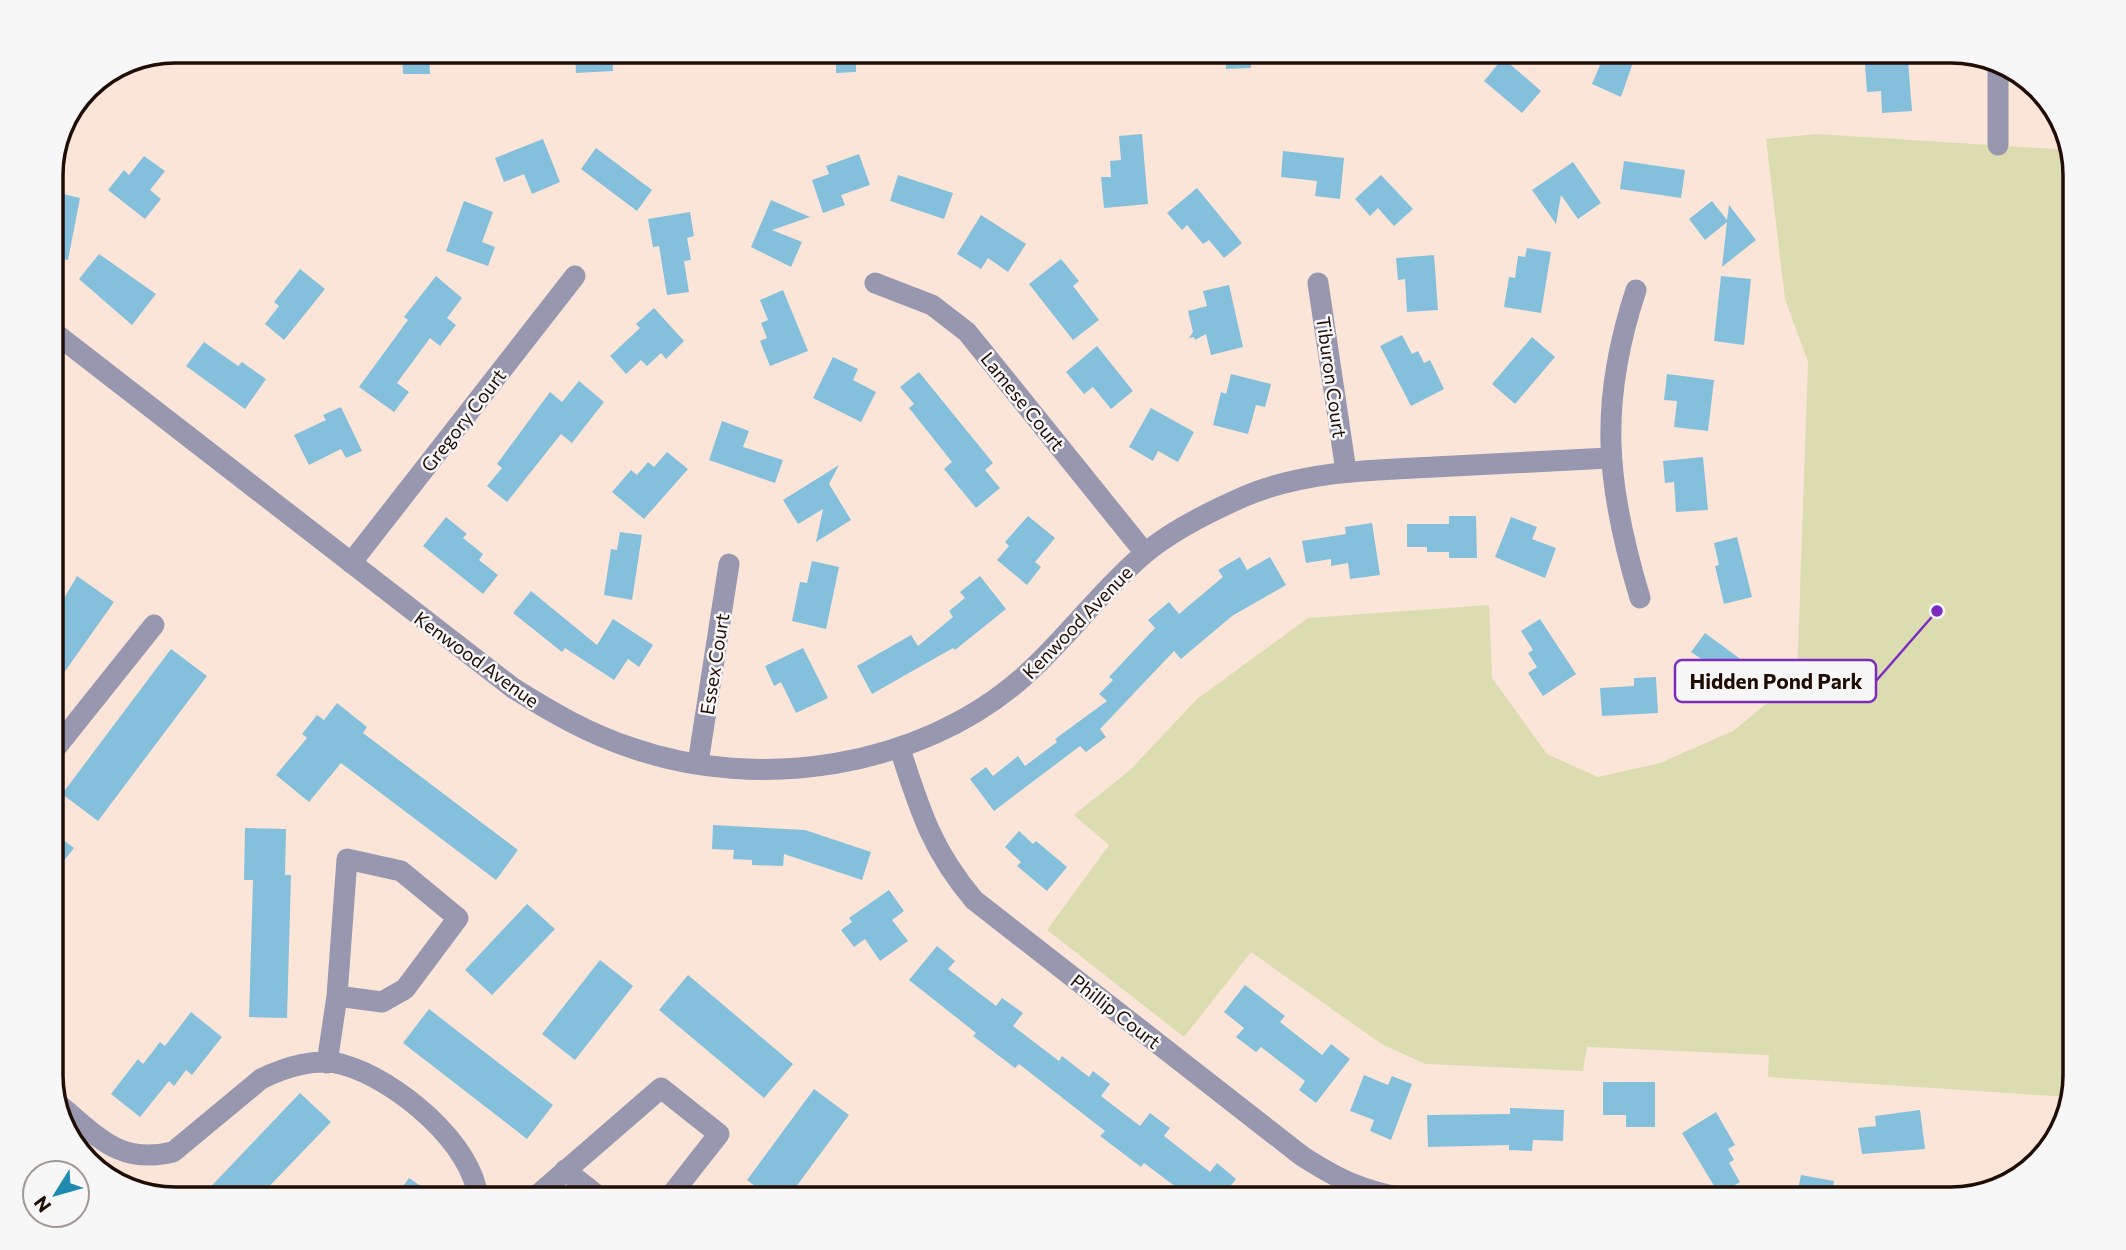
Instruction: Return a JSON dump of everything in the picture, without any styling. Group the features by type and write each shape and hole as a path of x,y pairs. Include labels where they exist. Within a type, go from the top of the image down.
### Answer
{"street":[{"path":"1998,74 1998,145"},
{"name":"Gregory Court","path":"351,563 575,276"},
{"name":"Lamese Court","path":"875,283 932,305 967,332 1145,553"},
{"name":"Tiburon Court","path":"1318,283 1346,471"},
{"path":"1636,290 1623,329 1613,390 1609,458 1620,533 1640,598"},
{"name":"Kenwood Avenue","path":"63,339 513,688 554,714 635,750 698,763 740,768 794,768 829,764 900,749 979,709 1018,682 1145,553 1196,520 1246,496 1299,480 1346,471 1609,458"},
{"name":"Essex Court","path":"698,763 729,564"},
{"path":"63,733 154,625"},
{"name":"Phillip Court","path":"900,749 933,842 948,869 975,900 1302,1156 1340,1181 1355,1187"},
{"path":"327,1063 337,996 346,859 401,871 458,918 405,989 382,1002 337,996"},
{"path":"70,1113 118,1150 135,1156 154,1156 173,1152 261,1079 289,1066 327,1063 344,1065 370,1076 405,1099 449,1136 470,1167 475,1187"},
{"path":"546,1187 661,1088 719,1134 677,1187"},
{"path":"565,1170 586,1187"}],"green space":[{"path":"1816,134 2060,149 2063,168 2063,1075 2061,1096 1768,1077 1769,1055 1587,1047 1583,1071 1426,1064 1383,1045 1251,952 1184,1037 1047,930 1109,845 1074,815 1130,770 1197,699 1308,618 1489,605 1492,678 1547,754 1598,777 1660,763 1733,731 1797,679 1808,362 1785,299 1766,139"}],"building":[{"path":"403,63 430,63 430,74 403,74"},
{"path":"576,63 613,63 613,71 576,73"},
{"path":"836,63 856,63 856,72 836,73"},
{"path":"1226,63 1251,63 1251,68 1226,69"},
{"path":"1499,63 1509,63 1541,91 1522,113 1484,81"},
{"path":"1601,63 1633,63 1621,97 1592,84"},
{"path":"1908,63 1912,111 1882,113 1881,91 1867,92 1865,64"},
{"path":"1142,134 1148,204 1104,208 1101,177 1111,177 1110,161 1121,160 1119,136"},
{"path":"543,139 560,182 532,194 524,174 504,182 495,158"},
{"path":"596,148 652,190 637,211 581,169"},
{"path":"1283,151 1344,158 1340,199 1315,196 1317,181 1281,177"},
{"path":"859,154 870,185 841,195 845,205 823,213 812,180 829,174 826,166"},
{"path":"144,156 165,171 150,190 161,199 145,219 108,190 124,170 129,175"},
{"path":"1624,161 1685,170 1681,198 1620,189"},
{"path":"1573,162 1601,203 1578,219 1561,195 1556,224 1532,190"},
{"path":"898,175 953,193 944,219 890,201"},
{"path":"1381,175 1413,209 1394,226 1378,208 1370,216 1355,199"},
{"path":"1197,188 1242,243 1224,258 1209,240 1203,244 1187,225 1182,230 1167,213"},
{"path":"63,194 80,198 68,260 63,259"},
{"path":"771,200 810,217 772,230 802,242 791,267 751,247"},
{"path":"464,201 493,212 482,242 495,247 488,266 446,251"},
{"path":"1712,201 1727,220 1729,205 1756,240 1722,267 1727,222 1705,240 1689,219"},
{"path":"690,212 694,236 687,238 691,260 684,261 689,292 667,295 659,246 653,247 648,219"},
{"path":"981,215 1026,244 1008,272 988,258 981,269 957,254"},
{"path":"1527,248 1551,252 1541,313 1504,307 1509,277 1515,278 1518,256 1525,257"},
{"path":"99,254 156,294 132,325 79,279"},
{"path":"1434,255 1438,310 1407,312 1405,279 1398,280 1396,258"},
{"path":"1061,259 1079,281 1073,286 1099,320 1073,340 1029,284"},
{"path":"300,269 325,289 284,340 265,324 279,306 274,302"},
{"path":"436,276 462,298 447,318 456,325 440,346 430,338 397,383 409,392 394,412 359,387 408,320 404,317"},
{"path":"1721,276 1751,279 1744,345 1714,341"},
{"path":"1229,285 1243,347 1211,355 1206,334 1195,340 1194,337 1189,338 1193,332 1188,311 1207,306 1203,291"},
{"path":"783,290 808,351 770,366 760,341 767,338 761,323 768,320 760,300"},
{"path":"654,308 684,341 666,359 661,353 647,366 641,360 626,374 610,356 640,328 636,324"},
{"path":"1402,335 1412,354 1418,351 1424,363 1430,360 1444,389 1411,406 1380,346"},
{"path":"1532,337 1555,357 1515,404 1492,384"},
{"path":"204,342 238,366 242,362 266,379 245,409 186,366"},
{"path":"1097,346 1133,391 1111,409 1093,387 1084,394 1066,372"},
{"path":"833,357 858,369 853,380 876,392 861,422 813,398"},
{"path":"919,372 993,463 985,470 1000,488 976,508 944,469 952,462 909,408 914,404 900,387"},
{"path":"1231,374 1271,384 1265,407 1256,405 1248,434 1213,425 1221,392 1226,394"},
{"path":"1667,374 1714,380 1708,431 1674,427 1677,401 1664,400"},
{"path":"579,381 604,402 572,443 561,434 507,502 487,486 502,468 497,464 550,392 562,402"},
{"path":"341,407 362,451 346,458 341,449 309,465 294,435 326,420 323,415"},
{"path":"1151,408 1194,432 1178,462 1158,451 1153,461 1129,447"},
{"path":"722,421 749,431 743,447 783,460 775,483 709,460"},
{"path":"667,452 688,469 644,519 612,492 631,470 637,475 648,462 654,467"},
{"path":"1703,457 1708,510 1676,512 1674,482 1665,483 1663,461"},
{"path":"839,465 829,484 851,520 816,542 823,509 798,524 783,500"},
{"path":"1028,516 1055,538 1035,562 1041,567 1027,585 997,560 1009,546 1005,542"},
{"path":"1449,516 1476,516 1477,558 1449,558 1449,552 1427,552 1427,547 1407,547 1407,524 1449,524"},
{"path":"446,517 467,534 463,538 483,554 479,560 498,575 483,594 423,546"},
{"path":"1511,517 1537,527 1532,539 1556,548 1545,578 1495,557"},
{"path":"1372,523 1380,575 1350,579 1348,563 1331,566 1331,559 1306,563 1302,541 1346,534 1345,527"},
{"path":"620,532 642,535 632,600 604,595 611,549 617,550"},
{"path":"1737,537 1752,597 1724,604 1715,566 1719,565 1714,543"},
{"path":"1240,557 1247,570 1270,557 1286,585 1232,616 1181,659 1174,651 1100,729 1106,737 1086,752 1080,746 994,811 970,779 986,767 993,776 1018,756 1025,766 1057,742 1055,739 1107,701 1099,694 1113,680 1109,677 1155,628 1148,620 1169,602 1179,614 1223,577 1218,570"},
{"path":"812,561 839,567 826,629 792,621 800,582 807,583"},
{"path":"77,576 114,602 63,674 63,600"},
{"path":"980,576 1006,609 955,650 953,648 872,694 857,666 911,635 918,646 953,617 949,611 965,598 960,592"},
{"path":"531,591 597,645 613,619 653,645 639,667 628,659 614,680 565,648 562,652 513,613"},
{"path":"1540,619 1576,674 1543,696 1528,673 1537,667 1528,653 1533,650 1521,631"},
{"path":"1705,633 1743,661 1714,701 1687,681 1703,660 1691,652"},
{"path":"803,648 828,698 796,713 781,682 774,686 765,666"},
{"path":"171,649 207,676 98,821 63,793"},
{"path":"1656,677 1658,713 1602,716 1600,688 1634,686 1634,678"},
{"path":"337,703 367,727 363,733 518,850 496,880 341,763 309,802 276,775 307,738 302,734 317,715 324,720"},
{"path":"713,825 805,830 871,852 862,880 784,854 783,866 752,865 752,860 733,859 734,850 712,849"},
{"path":"245,828 286,829 285,875 291,875 287,1018 249,1017 253,880 244,880"},
{"path":"1019,831 1033,844 1036,841 1067,867 1047,891 1017,866 1021,862 1005,847"},
{"path":"63,840 74,848 63,862"},
{"path":"889,890 904,911 892,920 908,941 880,961 865,939 854,947 841,930 852,922 849,918"},
{"path":"527,904 555,929 492,995 465,970"},
{"path":"937,946 955,961 948,969 996,1006 1002,998 1023,1013 1013,1026 1059,1061 1062,1056 1089,1077 1093,1071 1110,1084 1101,1096 1140,1126 1150,1113 1170,1128 1164,1136 1210,1172 1217,1163 1236,1179 1230,1187 1176,1187 1144,1163 1141,1167 1100,1136 1105,1131 1019,1064 1015,1068 973,1036 976,1033 909,980"},
{"path":"600,960 633,986 575,1060 542,1034"},
{"path":"688,975 793,1064 764,1098 659,1010"},
{"path":"1245,985 1285,1016 1280,1022 1322,1055 1331,1044 1350,1059 1316,1103 1299,1090 1305,1081 1261,1047 1256,1052 1236,1037 1244,1028 1224,1012"},
{"path":"429,1009 553,1105 527,1139 403,1043"},
{"path":"191,1012 222,1037 192,1075 186,1070 174,1086 169,1081 140,1117 111,1094 138,1059 143,1064 160,1042 165,1046"},
{"path":"1364,1075 1388,1085 1392,1076 1412,1084 1391,1140 1370,1131 1374,1120 1350,1111"},
{"path":"1603,1082 1655,1082 1655,1127 1626,1127 1626,1115 1603,1115"},
{"path":"814,1089 849,1115 796,1187 756,1187 747,1180"},
{"path":"300,1093 331,1122 269,1187 210,1187"},
{"path":"1510,1108 1564,1110 1563,1141 1533,1140 1532,1151 1509,1150 1509,1145 1428,1147 1427,1115 1510,1114"},
{"path":"1920,1110 1925,1149 1862,1154 1858,1128 1876,1126 1875,1116"},
{"path":"1716,1112 1735,1145 1728,1149 1734,1160 1729,1163 1740,1182 1731,1187 1715,1187 1682,1133"},
{"path":"1801,1175 1834,1181 1833,1187 1798,1187"},
{"path":"409,1178 422,1187 403,1187"}],"place":[{"name":"Hidden Pond Park","path":"1937,611"}]}
